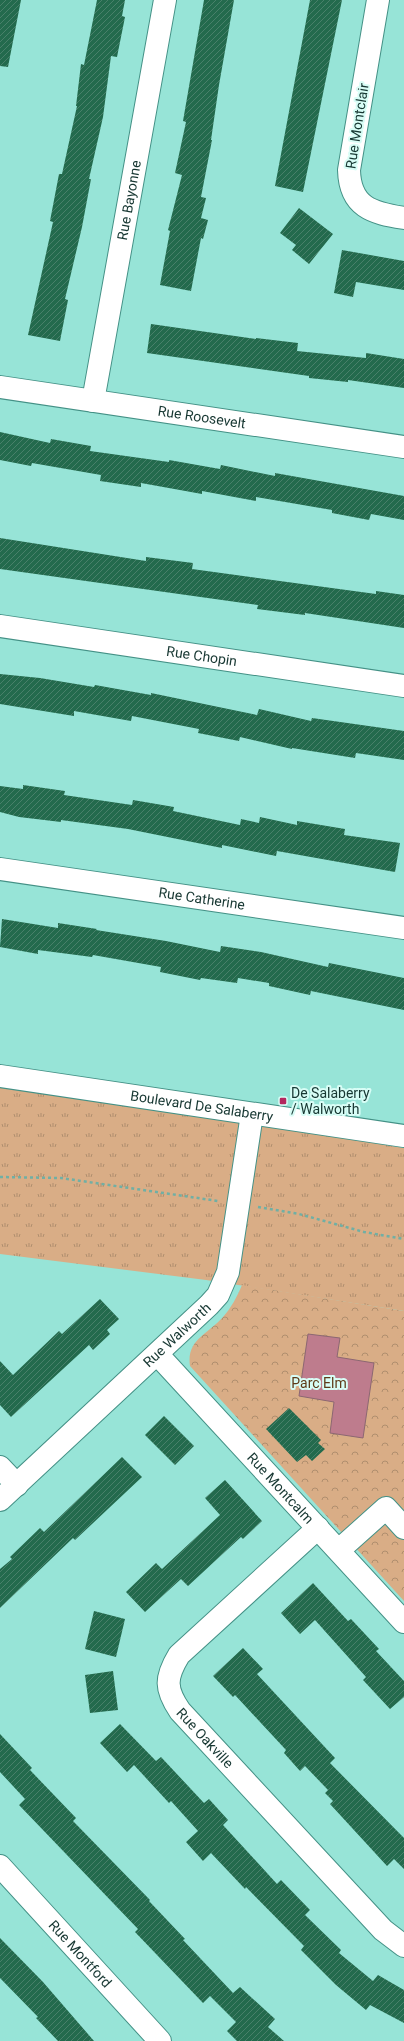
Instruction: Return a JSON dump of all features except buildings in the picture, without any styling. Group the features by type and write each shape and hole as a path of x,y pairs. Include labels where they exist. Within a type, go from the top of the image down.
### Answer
{"street":[{"name":"Rue Bayonne","path":"93,401 165,0"},
{"name":"Rue Montclair","path":"378,0 349,170 349,184 355,196 363,205 374,211 404,218"},
{"name":"Rue Roosevelt","path":"0,387 404,447"},
{"name":"Rue Chopin","path":"0,626 404,686"},
{"name":"Rue Catherine","path":"0,869 404,928"},
{"name":"Boulevard De Salaberry","path":"0,1076 404,1136"},
{"name":"Rue Walworth","path":"0,1500 158,1355 209,1305 224,1286 228,1272 252,1114"},
{"name":"Rue Montcalm","path":"158,1355 318,1528 401,1612"},
{"path":"0,1467 17,1485"},
{"path":"339,1550 386,1508 404,1528"},
{"name":"Rue Oakville","path":"318,1528 179,1655 171,1668 167,1682 170,1698 180,1711 383,1930 404,1946"},
{"name":"Rue Montford","path":"0,1866 160,2041"}],"path":[{"path":"0,1177 68,1179 222,1202"},
{"path":"256,1206 299,1214 364,1232 404,1238"}],"green space":[{"path":"0,1087 299,1130 404,1148 404,1311 206,1280 0,1254"},
{"name":"Parc Elm","path":"242,1285 404,1311 404,1601 190,1366 191,1350 199,1338 226,1314 234,1302"}],"shaded area":[{"path":"308,1334 340,1338 337,1357 374,1363 363,1438 330,1433 334,1402 299,1396"}],"place":[{"name":"De Salaberry / Walworth","path":"283,1101"}]}
